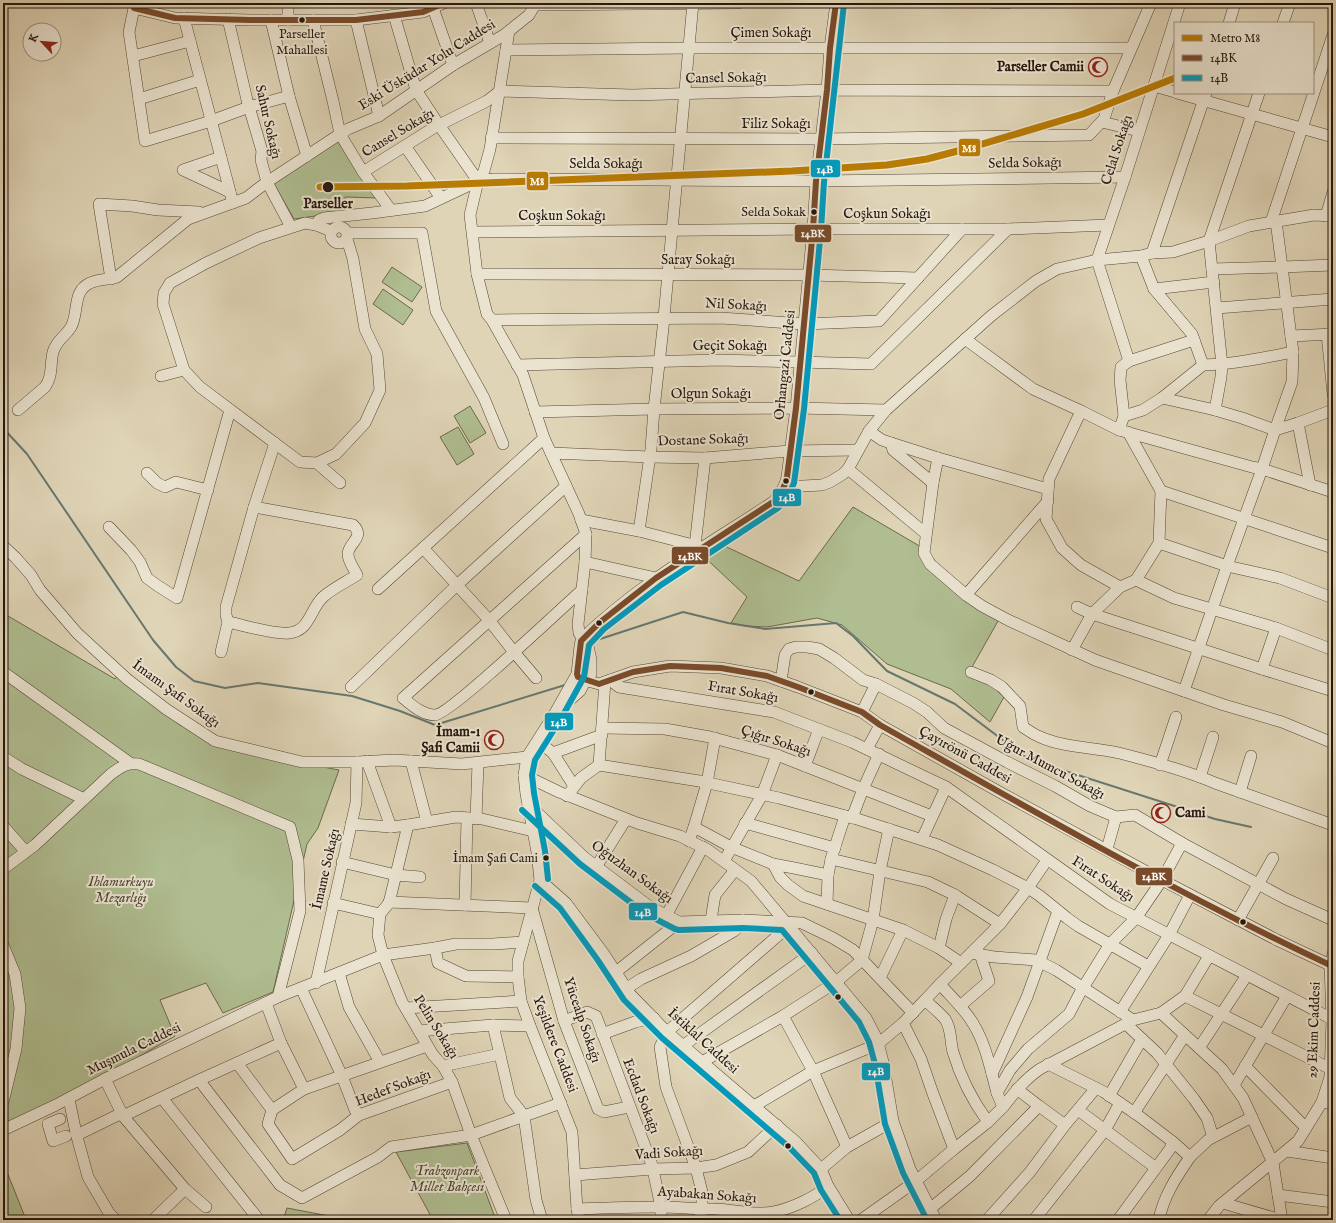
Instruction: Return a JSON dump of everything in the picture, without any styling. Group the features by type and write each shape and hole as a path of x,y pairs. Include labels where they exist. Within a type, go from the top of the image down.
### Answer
{"street":[{"path":"288,3 288,20"},
{"path":"289,96 249,107 211,121 145,141 129,32 135,6 174,18 356,20 422,12 444,3"},
{"path":"476,3 490,43"},
{"path":"639,531 650,457 693,3"},
{"path":"535,4 738,3"},
{"name":"Orhangazi Caddesi","path":"587,638 615,610 656,578 699,547 772,502 778,497 784,487 787,477 796,408 809,275 816,181 836,3"},
{"path":"994,3 1008,3"},
{"name":"Filiz Sokağı","path":"492,138 821,139 1089,136 1102,122 1113,91 1151,3"},
{"name":"Celal Sokağı","path":"1174,22 1180,3"},
{"path":"1229,22 1235,3"},
{"path":"1283,22 1290,3"},
{"name":"Eski Üsküdar Yolu Caddesi","path":"202,213 246,198 267,182 348,129 379,116 453,65 509,31 530,15 535,4"},
{"path":"433,8 453,65"},
{"path":"394,15 416,90 478,181"},
{"path":"184,18 233,203"},
{"name":"Sahur Sokağı","path":"228,19 249,107 262,151 261,160 267,182 291,228"},
{"path":"270,20 289,96 307,156"},
{"path":"313,20 340,134 363,172 391,210"},
{"path":"356,20 379,116"},
{"name":"Celal Sokağı","path":"1097,260 1174,22"},
{"path":"509,31 492,138 484,171 478,181 470,215 477,274 487,314 492,320 523,375 544,438 586,534 585,562 578,624 579,633 587,638 591,660 584,675 580,691 555,713 527,757 524,775 528,804 538,852 540,880"},
{"path":"1314,90 1333,35"},
{"path":"133,56 190,40"},
{"name":"Çimen Sokağı","path":"506,50 689,48 1131,48"},
{"path":"139,99 200,80"},
{"path":"1154,86 1174,92"},
{"name":"Cansel Sokağı","path":"363,172 439,125 487,101 500,91 632,95 827,90 1113,91"},
{"path":"1183,94 1205,97 1252,114 1333,137"},
{"path":"1215,410 1222,377 1222,365 1209,241 1259,94"},
{"path":"1184,691 1292,382 1293,352 1282,268 1273,222 1313,94"},
{"path":"1203,365 1192,334 1154,289 1147,255 1205,97"},
{"path":"1102,122 1138,131"},
{"path":"405,146 441,198"},
{"path":"221,157 184,170 230,192"},
{"name":"Selda Sokağı","path":"316,225 324,218 425,206 478,181 494,179 816,181 1125,177"},
{"path":"784,487 822,485 836,479 848,469 869,430 886,410 965,339 1036,281 1057,269 1097,260 1173,252 1209,241 1249,226 1314,215 1330,216 1333,192"},
{"path":"111,279 100,204 202,213"},
{"path":"18,410 48,383 51,374 52,355 54,349 73,323 79,293 90,283 111,279 122,274 184,222 193,216 202,213"},
{"path":"305,223 316,225 331,232 336,227 343,227 347,236 353,259 365,328 377,354 380,390 365,423 336,454 317,463 300,462 200,387 184,370 163,304 164,293 170,283 206,262 259,238 305,223"},
{"name":"Coşkun Sokağı","path":"473,232 1008,229 1108,226"},
{"name":"Nil Sokağı","path":"492,320 721,318 804,324 879,321 962,229"},
{"name":"Geçit Sokağı","path":"517,365 720,360 871,364 1008,229"},
{"path":"347,236 422,233 436,311 484,398 503,444"},
{"path":"1097,260 1129,360"},
{"path":"1212,269 1282,268 1333,265"},
{"name":"Saray Sokağı","path":"477,274 809,275 918,278"},
{"path":"1154,289 1214,282"},
{"path":"1217,308 1333,299"},
{"path":"1290,336 1330,334 1333,394"},
{"path":"965,339 1033,389 1123,431 1262,469 1333,492"},
{"path":"1072,650 1092,614 1120,587 1136,580 1159,543 1161,491 1123,431 1124,416 1120,380 1121,367 1129,360 1194,340"},
{"path":"1124,416 1143,410 1162,398 1203,365 1222,365 1293,352"},
{"path":"161,376 184,370"},
{"path":"1162,398 1215,410 1274,430 1333,410"},
{"name":"Olgun Sokağı","path":"535,412 796,408 886,410"},
{"path":"109,527 131,550 140,562 148,578 178,598 230,410"},
{"path":"1081,411 1049,479 1046,519 1062,548 1081,565 1120,587"},
{"path":"1298,423 1310,484"},
{"path":"869,430 882,440 1048,490"},
{"path":"378,589 544,438"},
{"path":"221,652 228,622 226,607 254,507 275,443"},
{"path":"891,443 893,450 933,482"},
{"name":"Dostane Sokağı","path":"551,453 705,458 790,451 857,450"},
{"path":"581,520 639,531 699,547 705,458"},
{"path":"938,458 923,549 930,564 966,595 982,606 1008,620 1095,660 1224,705 1282,722 1333,743"},
{"path":"317,463 340,483"},
{"path":"848,469 925,533"},
{"path":"147,473 157,483 165,487 176,482 208,490"},
{"path":"351,686 457,585 566,486"},
{"path":"1161,491 1333,548"},
{"path":"966,595 1048,501"},
{"path":"228,622 282,633 295,632 308,622 322,598 357,575 348,558 348,554 358,535 353,525 254,507"},
{"path":"582,590 514,652 447,709 436,715 426,713 417,709 403,698 586,534"},
{"path":"1159,543 1227,566 1280,578 1333,598"},
{"name":"İmamı Şafi Sokağı","path":"3,546 31,575 40,590 77,633 127,679 166,709 215,741 302,762 362,762 394,760 462,764 527,757"},
{"path":"423,548 489,620 536,678"},
{"path":"585,562 656,578"},
{"path":"1136,580 1174,598 1276,628 1333,650"},
{"path":"1077,607 1092,614 1333,691"},
{"path":"1262,669 1276,628"},
{"path":"587,638 580,646 578,661 584,675 594,683 599,684 608,681 599,765"},
{"name":"Uğur Mumcu Sokağı","path":"781,681 785,655 789,649 796,647 819,649 864,680 876,684 913,703 944,728 1090,806 1116,818"},
{"path":"578,661 580,656 583,655 590,657"},
{"name":"Çayırönü Caddesi","path":"608,681 633,672 670,666 721,668 767,676 862,712 880,725 1003,794 1190,895 1238,920 1332,963"},
{"path":"3,672 130,763"},
{"path":"971,672 991,680 1002,687 1020,706 1023,727 1038,736 1053,742 1118,753 1200,777 1333,825"},
{"name":"Fırat Sokağı","path":"608,681 619,687 774,712 879,754 946,787 1110,904 1332,1019"},
{"path":"862,712 876,684"},
{"path":"1160,765 1176,718"},
{"path":"867,749 880,725"},
{"name":"Çığır Sokağı","path":"553,753 602,732 664,729 715,738 778,755 932,816"},
{"path":"805,766 819,729"},
{"path":"1200,777 1213,737"},
{"path":"689,841 707,783 715,738"},
{"path":"538,741 553,753 574,786"},
{"path":"827,904 828,875 833,853 848,817 879,754"},
{"path":"724,861 762,795 778,755"},
{"path":"1240,792 1251,756"},
{"path":"3,757 22,769 84,799"},
{"path":"411,761 426,822"},
{"path":"362,762 391,827"},
{"name":"İmame Sokağı","path":"316,982 356,803 362,762"},
{"path":"465,905 478,762"},
{"path":"3,869 35,845 111,774 122,766 130,763 140,764 290,828 298,860 300,912 278,997"},
{"path":"567,796 581,778 599,765 707,783 762,795 848,817 922,839 993,870 1028,888 1078,926 1148,966"},
{"path":"524,775 567,796 626,819 680,836 703,847 751,881 866,1018 878,1044 883,1062 893,1121 910,1169 936,1220"},
{"path":"922,839 946,787"},
{"name":"Oğuzhan Sokağı","path":"528,804 596,867 650,907 666,916 679,922 743,920 787,924 802,923 833,938 853,950 913,1013"},
{"path":"1106,849 1116,818 1135,815 1182,843 1286,899 1333,920"},
{"path":"351,824 391,827 456,817 472,818 533,831"},
{"path":"596,867 626,819"},
{"path":"745,823 833,853 880,871 928,882 955,895 1000,924"},
{"path":"333,903 380,914 389,902 408,825"},
{"path":"3,826 26,852"},
{"path":"694,827 731,847 773,864 828,875"},
{"path":"702,1062 783,1016 836,982 862,960 872,920 889,829"},
{"path":"997,1093 1010,1070 1028,1049 1069,1014 1110,944 1136,918 1162,880 1182,843"},
{"path":"666,916 703,847"},
{"path":"1238,920 1273,858"},
{"path":"754,1106 813,1071 878,1044 903,1023 961,963 976,953 1028,888 1047,860"},
{"path":"342,862 396,875 420,877"},
{"path":"773,864 780,877 788,886 804,896 903,930 939,948 961,963"},
{"path":"711,920 715,895 735,870"},
{"name":"Yeşildere Caddesi","path":"540,880 518,961 518,977 521,1001 572,1132 579,1220"},
{"name":"İstiklal Caddesi","path":"540,880 566,903 627,988 667,1032 796,1142 821,1169 828,1186 849,1220"},
{"path":"939,948 946,919 955,895"},
{"path":"1120,1012 1169,935 1190,895"},
{"path":"389,902 532,908"},
{"name":"Yücealp Sokağı","path":"532,908 564,1021 598,1109 604,1112 629,1107"},
{"path":"992,1074 1027,997 1058,912"},
{"name":"Pelin Sokağı","path":"380,914 378,935 383,955 406,1008 433,1055 443,1066 452,1082 471,1135 506,1220"},
{"path":"627,988 641,979 691,956 734,931 741,925 743,920"},
{"path":"616,972 679,922"},
{"path":"700,1215 702,1192 696,1168 666,1087 660,1047 667,1032 787,924"},
{"path":"880,978 903,930"},
{"path":"278,997 383,955 456,944 523,942"},
{"path":"3,945 15,974 20,1008 16,1049 5,1100 3,1102"},
{"path":"435,948 438,963 466,976 518,977"},
{"path":"684,1045 812,953"},
{"path":"976,953 994,957 1036,960 1056,970 1120,1012 1142,1039 1157,1053 1194,1099 1207,1118 1213,1138"},
{"path":"960,1006 989,981 976,953"},
{"path":"861,1220 916,1181 988,1122 1031,1075 1048,1064 1129,1022 1161,1013 1185,996 1209,956"},
{"name":"29 Ekim Caddesi","path":"1208,1220 1219,1206 1298,1142 1306,1128 1327,1103 1331,1069 1332,963"},
{"path":"339,973 349,1007 380,1062"},
{"path":"1199,1048 1247,975"},
{"path":"940,984 960,1006 974,1025 985,1052 997,1093 1003,1107"},
{"path":"302,988 342,1076 355,1110 360,1114"},
{"path":"1185,996 1331,1069"},
{"path":"1234,1085 1287,996"},
{"name":"Muşmula Caddesi","path":"3,1130 56,1106 105,1079 278,997"},
{"path":"925,1000 945,1020 951,1034 953,1051 964,1085 988,1122"},
{"path":"406,1008 521,1001"},
{"path":"266,1002 281,1043 304,1089"},
{"name":"Ecdad Sokağı","path":"564,1021 587,1012 596,1016 653,1169 661,1207 661,1220"},
{"path":"1161,1013 1222,1069 1243,1098 1273,1163 1281,1220 1223,1203"},
{"path":"783,1016 813,1071 847,1147"},
{"path":"602,1034 634,1022 654,1018"},
{"path":"903,1023 922,1058 932,1091 954,1149"},
{"path":"493,1025 510,1098 524,1116 536,1200 542,1220"},
{"path":"419,1031 493,1025 530,1026"},
{"path":"1134,1113 1185,1035"},
{"path":"1109,1096 1142,1039"},
{"path":"56,1106 60,1119 48,1124 53,1141 73,1135 162,1098 281,1043"},
{"path":"237,1063 272,1110 304,1089 428,1046"},
{"path":"443,1066 500,1054"},
{"path":"1048,1064 1096,1088 1120,1103 1173,1142 1190,1158"},
{"path":"1245,1066 1306,1128"},
{"path":"105,1079 122,1115 185,1189 206,1207"},
{"path":"199,1080 280,1185 302,1198 378,1157 391,1148 471,1135 561,1103"},
{"name":"Hedef Sokağı","path":"272,1110 268,1124 292,1159 340,1130 360,1114 452,1082"},
{"path":"986,1220 1030,1172 1065,1125 1096,1088"},
{"path":"1017,1089 1065,1125"},
{"path":"162,1098 259,1220"},
{"path":"69,1099 73,1135 88,1177 109,1213 116,1220"},
{"path":"1034,1220 1104,1130 1120,1103"},
{"path":"930,1209 970,1176 1039,1106"},
{"path":"1078,1110 1156,1168"},
{"path":"1159,1220 1160,1210 1174,1180 1190,1158 1208,1140 1252,1117"},
{"path":"821,1169 847,1147 893,1121"},
{"name":"Vadi Sokağı","path":"575,1175 653,1169 696,1168 716,1165 748,1152 776,1125"},
{"path":"1118,1220 1170,1149 1173,1142"},
{"path":"1287,1151 1333,1158"},
{"name":"Ayabakan Sokağı","path":"577,1209 661,1207 700,1215 714,1209 762,1214 775,1212 800,1202 828,1186"},
{"path":"153,1220 185,1189"},
{"path":"1278,1195 1333,1202"}],"green space":[{"path":"336,139 377,198 345,197 344,212 294,219 273,182"},
{"path":"392,267 422,287 412,302 382,282"},
{"path":"383,289 413,310 403,325 373,304"},
{"path":"470,406 486,433 470,443 454,416"},
{"path":"458,427 474,454 457,465 440,437"},
{"path":"853,507 928,551 962,599 998,621 972,667 1004,697 990,722 951,689 887,664 842,625 817,618 767,627 745,626 731,623 747,597 700,553 716,542 799,581"},
{"name":"Ihlamurkuyu Mezarlığı","path":"3,613 115,679 119,674 180,725 264,756 339,770 318,828 307,844 273,992 223,1013 206,983 160,1000 175,1036 3,1134"},
{"name":"Trabzonpark Millet Bahçesi","path":"467,1143 496,1220 433,1220 396,1152"},
{"path":"3,1162 25,1217 34,1220 3,1220"},
{"path":"287,1208 350,1220 283,1220"}],"waterway":[{"path":"3,428 27,454 153,640 176,667 194,681 225,688 258,683 352,696 400,711 435,725 565,685"},
{"path":"597,640 683,612 728,623 765,629 836,623 853,636 887,671 955,704 1028,759 1215,819 1251,827"}],"metro line":[{"name":"M8","path":"320,187 407,186 792,171 887,165 927,159 1083,114 1174,78"}],"transit line":[{"name":"14BK","path":"134,8 175,18 356,20 423,12 444,3"},
{"name":"14BK","path":"836,3 816,181 813,229 796,408 785,484 780,494 773,502 656,578 599,623 581,641 577,674 578,677 599,684 633,672 670,666 721,668 767,676 798,687 862,712 880,725 1103,849 1216,909 1330,965 1333,968"},
{"name":"14B","path":"548,879 545,851 532,775 535,760 562,717 584,677 589,645 604,629 661,585 778,508 788,496 794,483 804,409 821,230 824,182 844,4"},
{"name":"14B","path":"522,810 580,864 646,914 675,929 743,928 782,930 859,1022 869,1042 875,1064 885,1124 903,1173 927,1220"},
{"name":"14B","path":"535,886 560,908 597,959 624,1000 662,1038 790,1148 814,1173 821,1190 840,1220"}],"place":[{"name":"Parseller Mahallesi","path":"302,20"},
{"name":"Parseller Camii","path":"1098,67"},
{"name":"Parseller","path":"328,187"},
{"name":"Selda Sokak","path":"814,212"},
{"name":"İmam-ı Şafi Camii","path":"494,740"},
{"name":"Cami","path":"1161,813"},
{"name":"İmam Şafi Cami","path":"546,858"}]}
